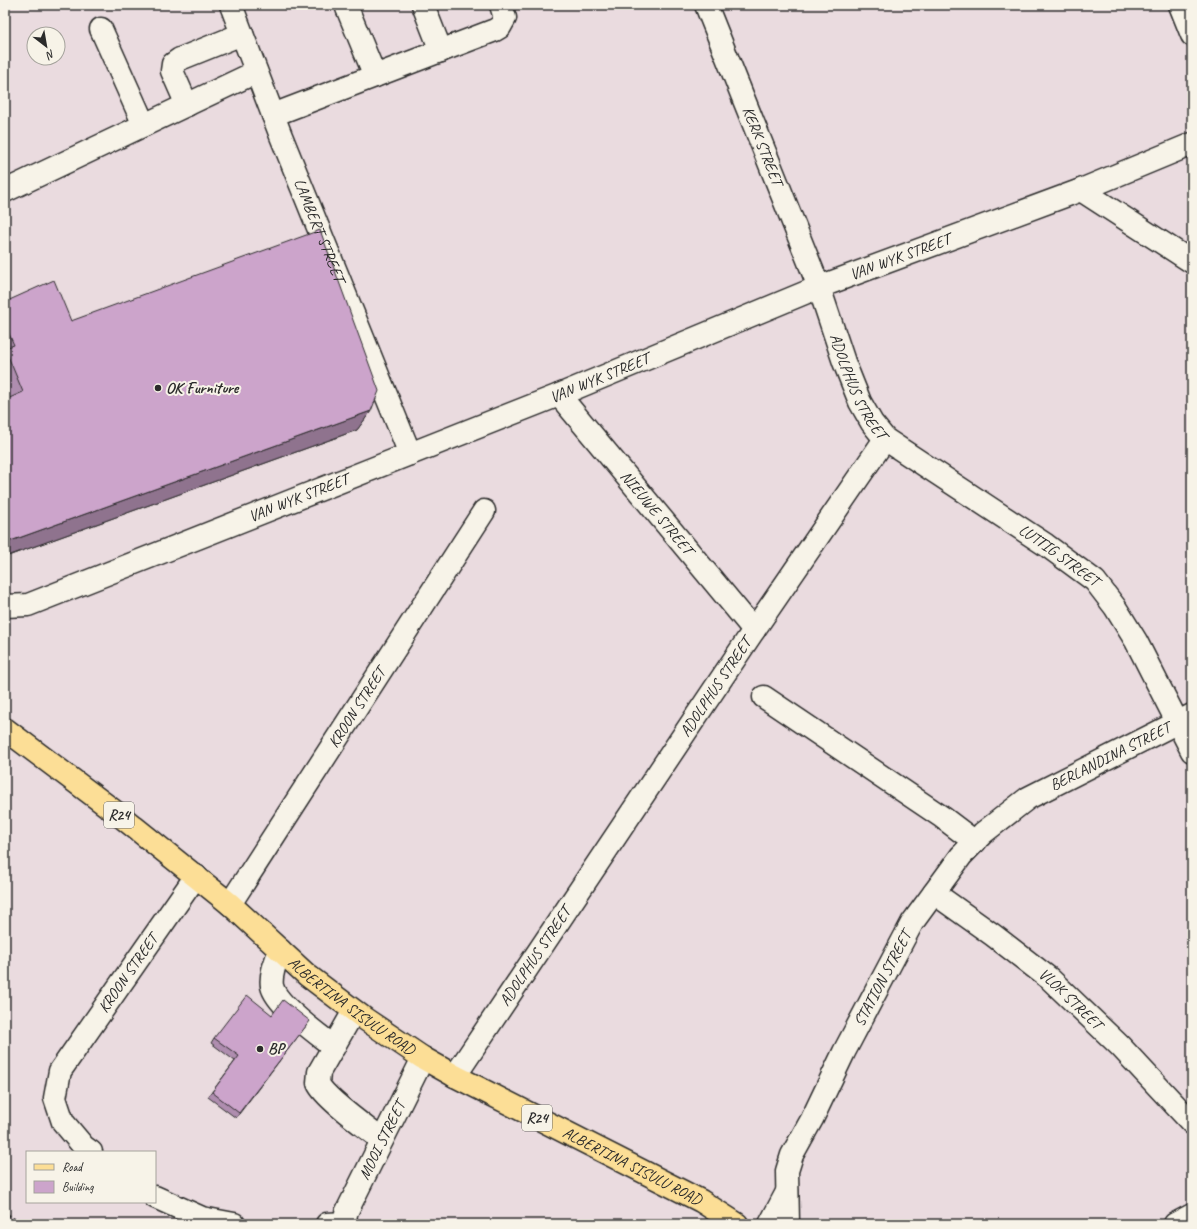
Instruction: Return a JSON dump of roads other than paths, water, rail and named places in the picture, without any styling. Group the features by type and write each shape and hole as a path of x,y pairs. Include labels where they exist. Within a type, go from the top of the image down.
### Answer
{"main road":[{"name":"ALBERTINA SISULU ROAD","path":"5,729 118,814 196,876 230,904 307,975 354,1011 423,1058 455,1076 701,1201 737,1224"}],"street":[{"name":"LAMBERT STREET","path":"231,5 273,115 410,454"},
{"path":"423,5 441,51"},
{"path":"273,115 495,30 500,27 505,18 502,5"},
{"name":"KERK STREET","path":"706,5 819,286"},
{"path":"1180,5 1192,36"},
{"path":"347,8 375,76"},
{"path":"101,29 144,125"},
{"path":"187,105 172,71 173,64 180,59 242,34"},
{"path":"5,191 256,72"},
{"name":"VAN WYK STREET","path":"5,606 28,605 559,395 819,286 1082,190 1192,144"},
{"path":"1082,190 1192,262"},
{"name":"ADOLPHUS STREET","path":"455,1076 754,630 885,439 872,423 860,402 844,362 819,286"},
{"name":"NIEUWE STREET","path":"559,395 754,630"},
{"name":"LUTTIG STREET","path":"885,439 1046,545 1095,581 1115,607 1185,719 1192,751"},
{"name":"KROON STREET","path":"230,904 484,511"},
{"path":"5,618 28,605"},
{"path":"764,697 942,817 975,842"},
{"name":"BERLANDINA STREET","path":"1028,798 1185,719"},
{"name":"STATION STREET","path":"788,1224 787,1171 792,1155 812,1119 844,1052 912,923 960,856 1003,816 1028,798"},
{"name":"KROON STREET","path":"90,1151 84,1147 62,1122 55,1098 60,1071 196,876"},
{"name":"VLOK STREET","path":"934,893 993,935 1050,979 1120,1046 1192,1123"},
{"path":"280,950 271,978 274,991 279,1000 294,1015 334,1047"},
{"path":"354,1011 319,1072 319,1086 330,1098 382,1140"},
{"name":"MOOI STREET","path":"339,1224 346,1213 423,1058"},
{"name":"STATION STREET","path":"770,1224 787,1191"},
{"path":"156,1197 202,1218 234,1224"},
{"path":"1175,1224 1192,1215"}],"railway":[{"path":"5,1213 20,1224"}],"place":[{"name":"OK Furniture","path":"158,388"},
{"name":"BP","path":"260,1049"}]}
